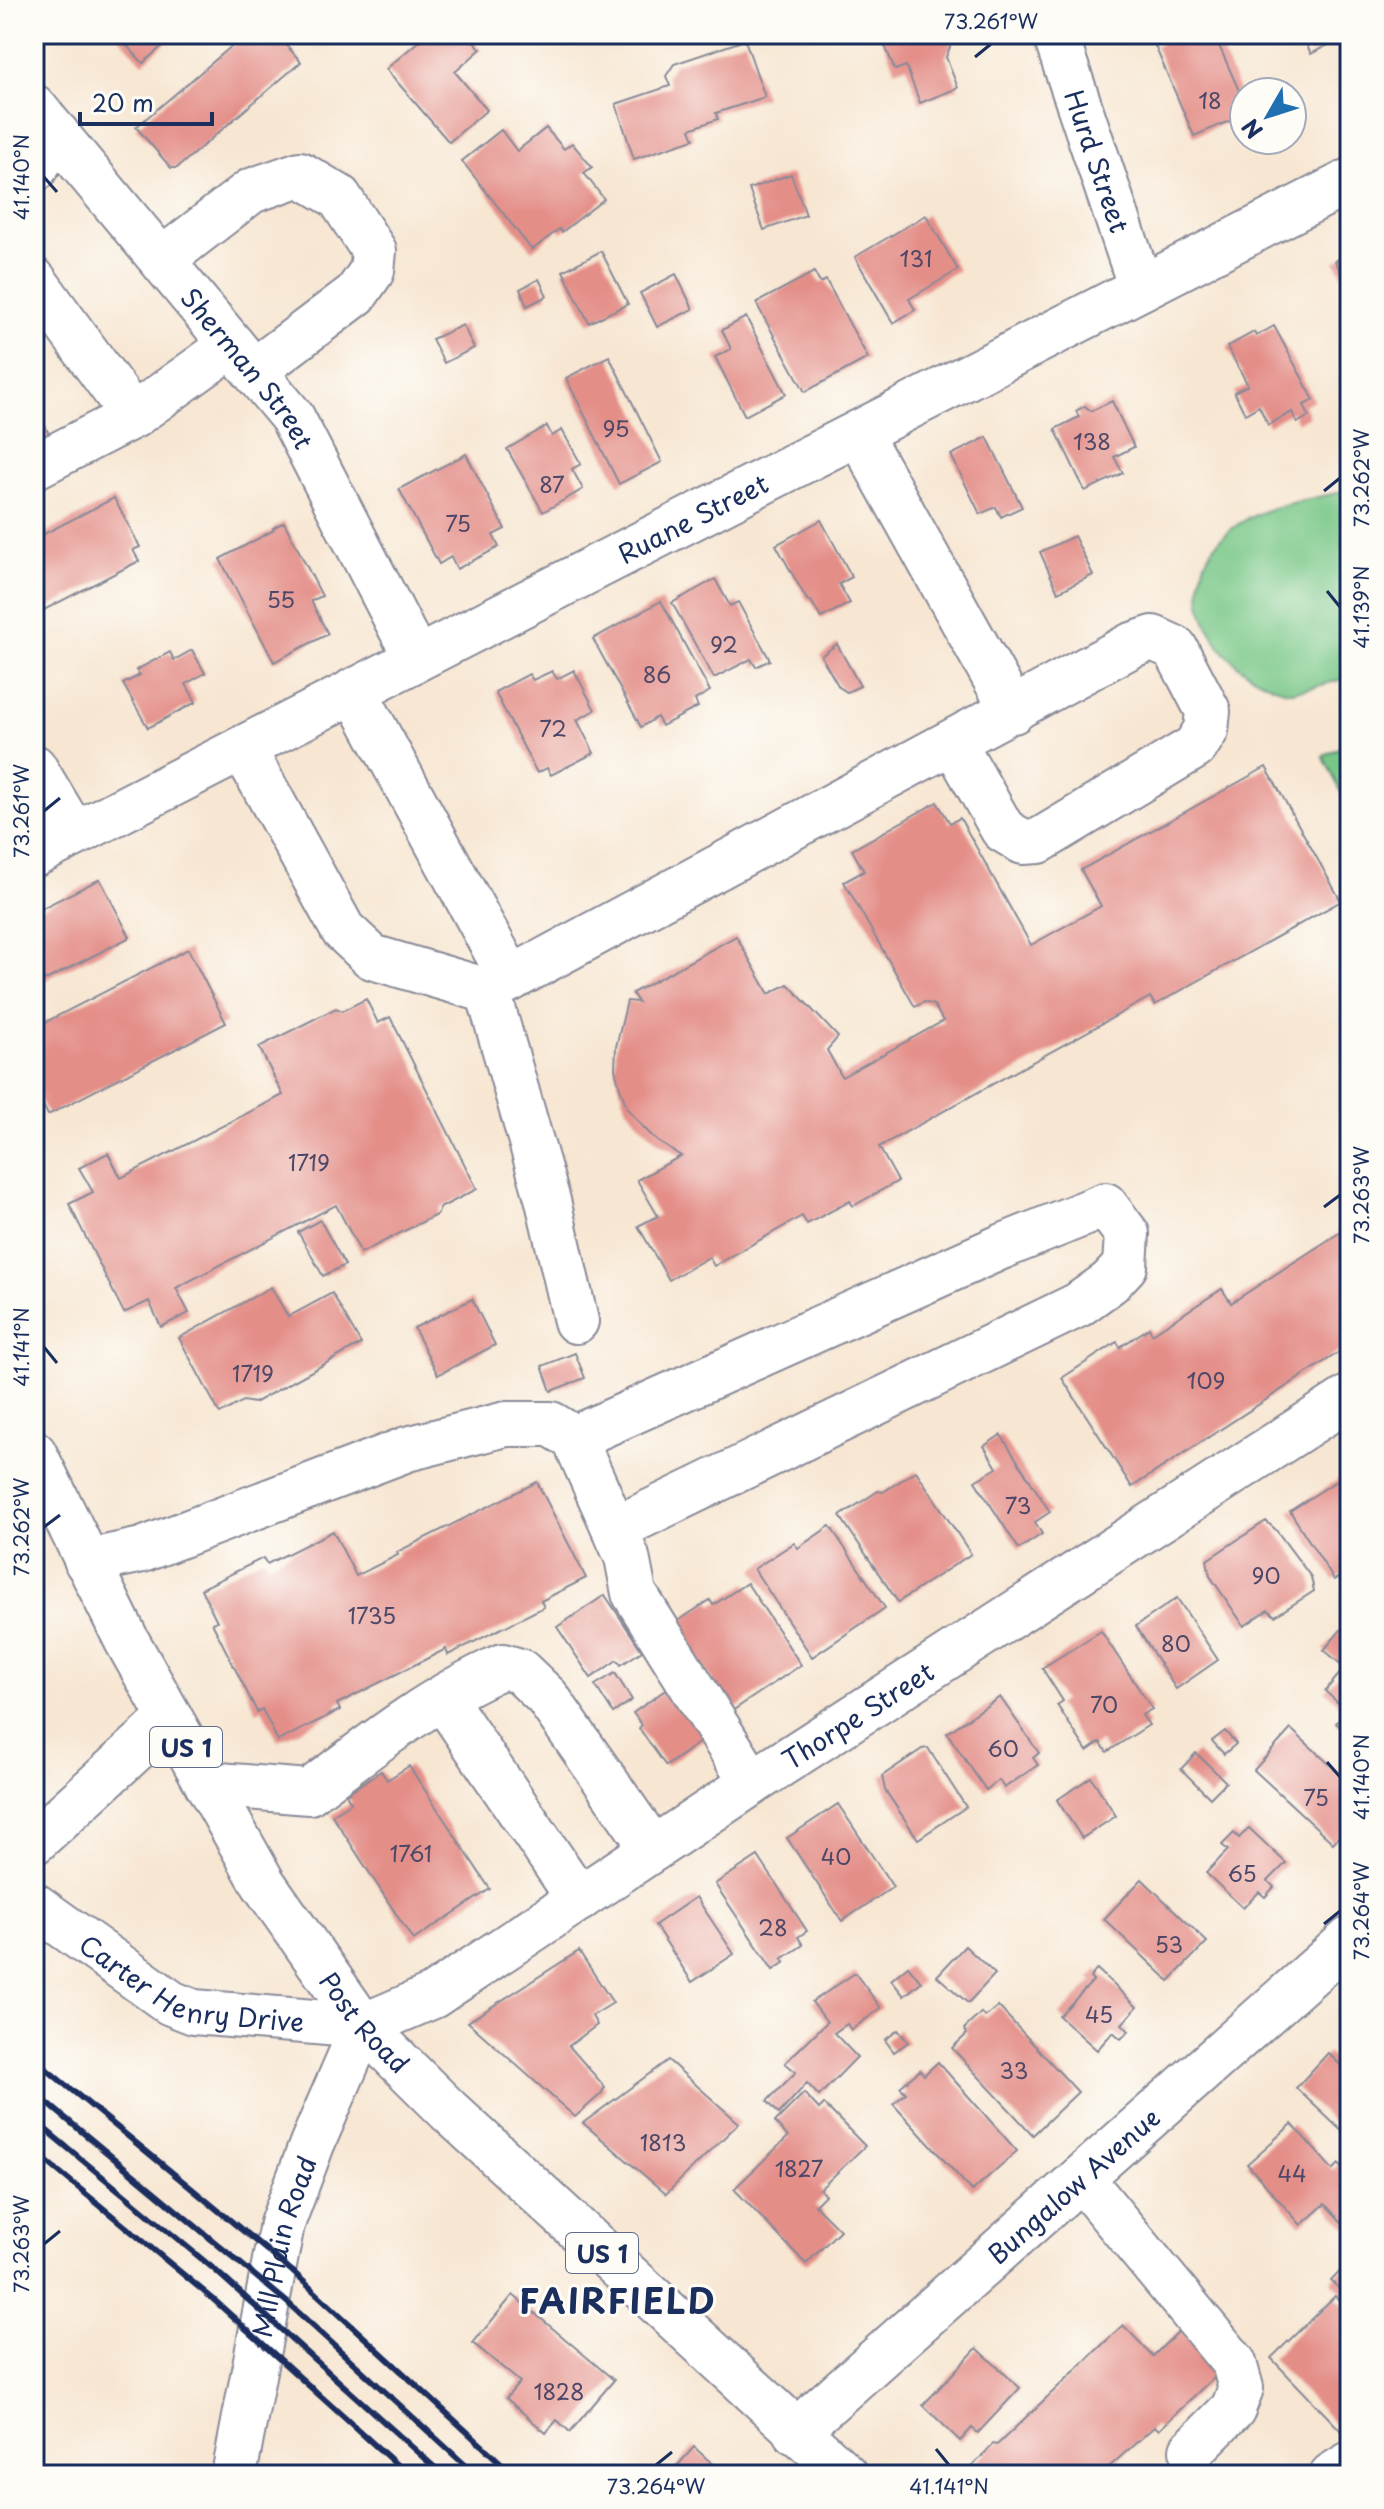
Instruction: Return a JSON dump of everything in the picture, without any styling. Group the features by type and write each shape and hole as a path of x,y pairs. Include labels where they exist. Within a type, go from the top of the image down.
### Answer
{"street":[{"name":"Hurd Street","path":"1055,34 1141,288"},
{"path":"34,170 45,120"},
{"name":"Sherman Street","path":"45,120 292,417 416,658"},
{"path":"34,467 243,358 356,294 372,271 374,251 339,197 300,174 251,191 162,260"},
{"name":"Ruane Street","path":"34,855 1350,181"},
{"path":"34,280 133,416"},
{"path":"859,434 1013,711"},
{"path":"243,748 343,930 372,957 500,985 1132,645 1153,638 1175,648 1208,711 1206,730 1195,747 1039,841 1023,842 1003,830 954,743"},
{"path":"354,690 500,985 576,1321"},
{"path":"34,767 74,834"},
{"path":"574,1438 987,1253 1105,1205 1127,1234 1125,1266 1110,1282 1078,1305 615,1529"},
{"name":"Thorpe Street","path":"363,2026 433,1996 752,1783 1350,1397"},
{"path":"87,1562 142,1550 421,1445 506,1424 551,1424 574,1438 627,1557 634,1593 752,1783"},
{"name":"Post Road","path":"34,1453 87,1562 170,1718 263,1883 363,2026 449,2111 845,2475"},
{"path":"207,1784 309,1792 390,1730 503,1666 520,1671 547,1697 653,1849"},
{"path":"443,1698 579,1899"},
{"path":"34,1842 170,1718"},
{"name":"Carter Henry Drive","path":"34,1905 171,2003 194,2012 363,2026"},
{"name":"Bungalow Avenue","path":"795,2432 1350,1939"},
{"name":"Mill Plain Road","path":"234,2475 282,2224 312,2144 363,2026"},
{"path":"1081,2178 1234,2363 1241,2388 1233,2409 1192,2450"},
{"path":"1332,2475 1350,2464"}],"green space":[{"path":"1350,490 1350,677 1297,691 1277,688 1237,665 1210,630 1202,610 1200,589 1203,568 1212,549 1242,522 1287,504"},
{"path":"1350,742 1350,809 1323,756"}],"building":[{"path":"116,34 176,34 143,63"},
{"path":"246,34 277,34 301,62 177,168 171,168 136,127"},
{"path":"427,34 468,34 481,49 455,72 487,110 449,142 386,69"},
{"path":"880,34 948,34 952,42 946,57 958,88 920,103 906,66 895,70"},
{"path":"1183,34 1214,34 1233,76 1228,76 1228,122 1194,136 1155,46"},
{"path":"1301,34 1349,34 1311,54"},
{"path":"745,40 765,97 716,113 718,119 690,129 694,139 634,159 616,104 670,86 666,76 674,64"},
{"path":"546,128 564,149 572,143 592,167 584,173 604,199 562,232 559,229 532,250 462,161 501,130 517,151"},
{"path":"791,174 806,215 764,230 749,189"},
{"path":"926,215 958,270 909,299 915,310 893,323 855,257"},
{"path":"601,251 628,304 589,323 563,271"},
{"path":"1350,253 1350,290 1335,261"},
{"path":"814,272 820,283 826,280 868,358 805,392 756,303"},
{"path":"676,274 693,309 657,327 640,293"},
{"path":"539,279 547,296 527,306 520,289"},
{"path":"746,317 786,394 745,416 715,357 731,349 722,330"},
{"path":"463,325 474,348 444,363 432,339"},
{"path":"1274,326 1314,400 1304,405 1309,416 1297,423 1292,412 1268,425 1259,406 1245,414 1234,392 1248,385 1227,347 1254,332 1256,336"},
{"path":"609,356 662,462 619,484 566,378"},
{"path":"34,401 51,439 34,447"},
{"path":"1112,401 1134,447 1114,457 1123,473 1085,491 1055,429 1079,417 1076,411 1085,406 1091,411"},
{"path":"547,426 552,436 562,430 581,464 572,469 583,489 543,512 507,449"},
{"path":"987,437 1022,507 1001,517 996,507 980,514 951,455"},
{"path":"466,454 505,529 493,535 499,547 457,569 451,557 439,564 399,489"},
{"path":"114,498 140,547 133,550 139,561 42,611 34,602 34,539"},
{"path":"821,520 852,577 839,584 850,603 821,618 811,601 807,600 776,545"},
{"path":"284,522 322,596 311,601 328,634 274,662 220,559"},
{"path":"1074,536 1093,575 1058,592 1040,552"},
{"path":"715,579 730,606 738,602 770,660 756,667 751,659 714,678 672,603"},
{"path":"661,601 710,691 695,700 698,707 662,726 657,717 641,727 593,639"},
{"path":"837,644 860,686 847,692 839,687 821,656"},
{"path":"192,650 205,673 186,684 196,702 148,728 123,684 140,675 136,670 170,652 174,660"},
{"path":"574,670 595,710 577,720 594,753 551,775 547,768 537,773 495,692 529,674 533,680 552,671 557,679"},
{"path":"1266,767 1341,901 1155,1005 1150,997 879,1147 898,1181 853,1206 850,1201 807,1224 802,1216 714,1266 709,1257 669,1280 638,1226 658,1216 637,1180 681,1156 657,1141 642,1126 627,1108 620,1088 615,1069 616,1047 627,1001 638,1002 632,993 736,936 769,994 788,984 838,1037 827,1050 842,1077 943,1021 934,1005 924,1002 915,1007 844,882 864,871 852,850 937,802 950,823 960,818 1031,945 1101,906 1081,870"},
{"path":"100,879 130,937 34,986 34,912"},
{"path":"188,949 226,1023 48,1115 34,1088 34,1028"},
{"path":"366,999 378,1023 390,1017 477,1189 440,1208 438,1214 361,1253 336,1205 176,1288 189,1313 161,1327 149,1301 124,1313 69,1204 93,1192 79,1168 108,1153 121,1178 283,1095 259,1047 336,1008 342,1011"},
{"path":"320,1220 345,1265 323,1276 298,1232"},
{"path":"1350,1226 1350,1345 1132,1487 1062,1378 1117,1342 1120,1347 1149,1328 1152,1334 1222,1289 1231,1303"},
{"path":"271,1287 288,1317 332,1293 361,1344 254,1403 243,1401 220,1414 179,1338"},
{"path":"472,1299 495,1345 438,1375 414,1328"},
{"path":"575,1353 585,1378 551,1391 542,1366"},
{"path":"1001,1435 1050,1512 1035,1522 1042,1534 1019,1549 975,1481 997,1468 984,1446"},
{"path":"916,1471 971,1554 898,1602 840,1516"},
{"path":"1350,1472 1350,1570 1334,1580 1290,1511"},
{"path":"537,1482 586,1578 541,1601 544,1607 448,1655 446,1649 337,1704 340,1710 278,1741 262,1709 257,1712 212,1623 217,1621 201,1589 263,1558 267,1564 333,1531 356,1576 398,1555 397,1552"},
{"path":"1266,1521 1311,1577 1314,1591 1275,1616 1268,1610 1244,1626 1210,1576 1207,1560"},
{"path":"830,1526 885,1608 812,1657 754,1569 794,1543 798,1548"},
{"path":"747,1583 801,1665 732,1711 675,1623 710,1600 713,1605"},
{"path":"605,1595 642,1651 621,1665 617,1660 591,1678 557,1627"},
{"path":"1177,1598 1218,1660 1176,1689 1136,1626"},
{"path":"1350,1619 1350,1672 1324,1650"},
{"path":"1101,1631 1152,1709 1142,1715 1149,1725 1107,1752 1100,1742 1087,1751 1057,1705 1063,1701 1042,1668"},
{"path":"1342,1671 1350,1678 1350,1736 1336,1723 1347,1711 1325,1691"},
{"path":"615,1673 632,1700 613,1713 595,1685"},
{"path":"671,1686 707,1737 666,1766 639,1728 642,1725 633,1713"},
{"path":"1000,1697 1039,1753 1033,1758 1038,1765 1004,1788 999,1780 986,1790 947,1733"},
{"path":"1291,1729 1350,1783 1350,1824 1333,1843 1254,1770"},
{"path":"1225,1731 1236,1744 1224,1754 1212,1741"},
{"path":"928,1748 966,1807 918,1839 885,1790 882,1776"},
{"path":"1196,1753 1226,1782 1210,1798 1181,1769"},
{"path":"409,1766 490,1889 413,1940 332,1815 351,1803 346,1794 381,1771 387,1780"},
{"path":"1091,1777 1116,1816 1082,1838 1057,1800"},
{"path":"838,1804 893,1887 842,1921 787,1838"},
{"path":"1249,1828 1286,1863 1268,1881 1274,1887 1265,1897 1259,1892 1243,1908 1206,1873 1228,1850 1222,1845 1234,1833 1239,1838"},
{"path":"758,1856 807,1931 798,1937 803,1945 782,1959 785,1962 773,1970 715,1884"},
{"path":"1142,1879 1207,1942 1169,1981 1104,1919"},
{"path":"696,1897 734,1954 692,1982 655,1925"},
{"path":"965,1946 995,1974 968,2003 937,1976"},
{"path":"579,1951 613,2003 592,2016 597,2025 569,2046 605,2087 575,2117 468,2022"},
{"path":"908,1966 921,1982 904,1996 891,1980"},
{"path":"1097,1969 1137,2007 1122,2024 1129,2031 1121,2039 1113,2032 1097,2050 1059,2016 1093,1981 1090,1978"},
{"path":"855,1973 881,2008 851,2030 847,2024 834,2033 857,2057 819,2096 807,2083 779,2114 767,2101 796,2072 785,2063 827,2022 812,2002"},
{"path":"998,2006 1078,2092 1033,2135 952,2048 967,2034 964,2029 981,2013 985,2017"},
{"path":"898,2030 908,2042 894,2052 885,2040"},
{"path":"1328,2053 1350,2074 1348,2137 1296,2088"},
{"path":"668,2060 739,2123 666,2194 583,2123"},
{"path":"938,2062 1017,2151 972,2191 893,2104 906,2093 900,2087 920,2070 924,2075"},
{"path":"804,2093 819,2109 824,2104 865,2146 820,2189 825,2195 815,2205 840,2230 806,2264 734,2189 788,2137 775,2122"},
{"path":"1292,2124 1333,2170 1339,2164 1350,2177 1350,2231 1325,2204 1301,2225 1247,2164"},
{"path":"1350,2261 1350,2299 1331,2281"},
{"path":"513,2295 614,2380 570,2432 557,2420 546,2433 506,2398 520,2382 473,2343"},
{"path":"1335,2296 1350,2312 1350,2428 1344,2434 1271,2358"},
{"path":"1123,2325 1153,2356 1180,2330 1220,2371 1159,2430 1155,2426 1100,2475 973,2475 968,2471 993,2444 997,2445"},
{"path":"977,2348 1020,2388 978,2433 972,2428 960,2441 923,2405"},
{"path":"694,2447 706,2458 726,2475 669,2475"}],"railway":[{"path":"34,2059 292,2271 514,2475"},
{"path":"34,2092 288,2303 476,2475"},
{"path":"34,2120 215,2270 443,2475"},
{"path":"34,2151 213,2299 408,2475"}],"district":[{"name":"FAIRFIELD","path":"618,2300"}]}
